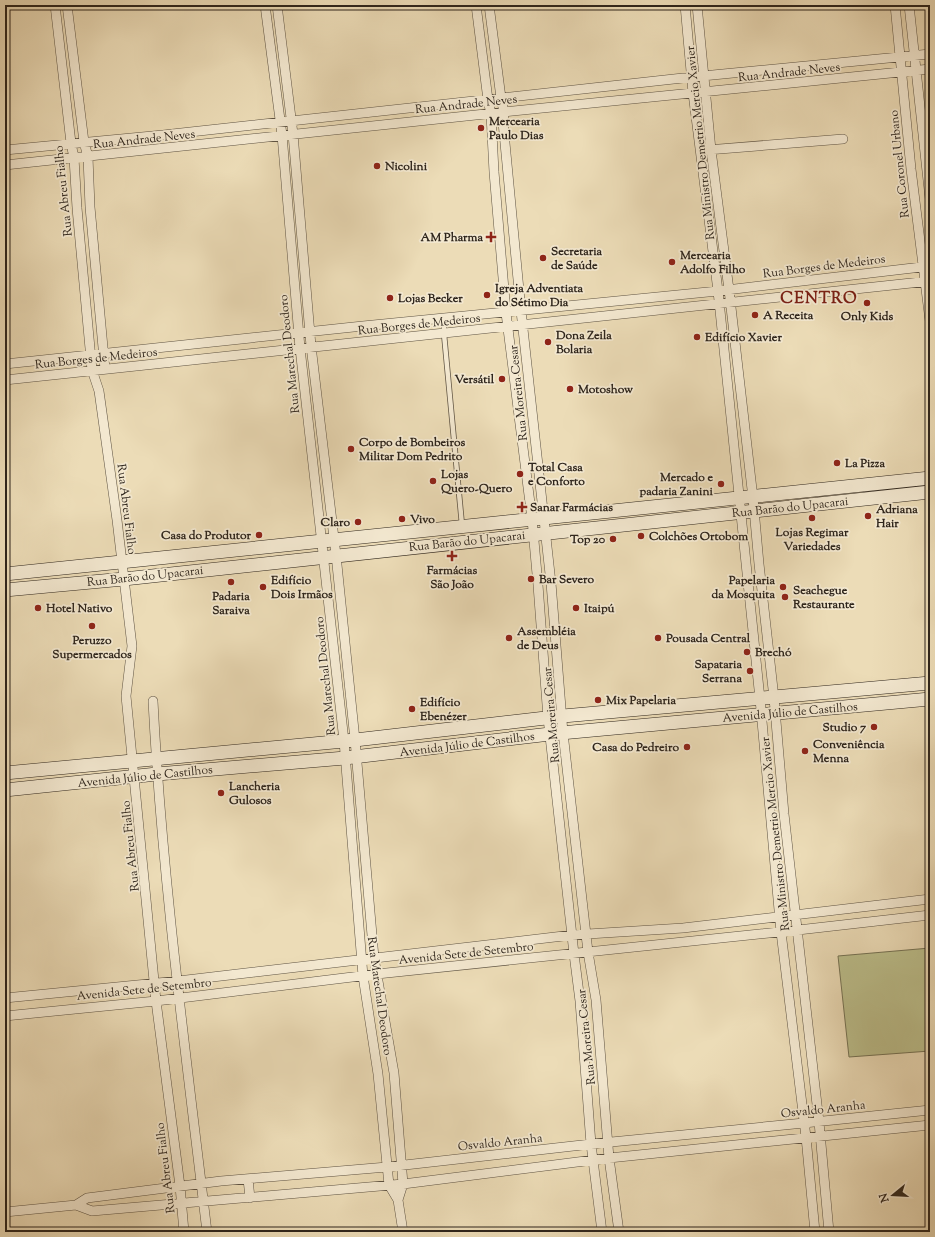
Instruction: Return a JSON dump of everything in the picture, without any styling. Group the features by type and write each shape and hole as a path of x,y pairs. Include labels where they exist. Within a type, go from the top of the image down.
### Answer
{"street":[{"name":"Rua Abreu Fialho","path":"55,5 74,158 90,355 92,370 99,391 132,646 126,696 156,983 156,1000 182,1186 184,1232"},
{"path":"67,5 84,142 88,157 90,207 105,369"},
{"path":"265,6 277,5"},
{"name":"Rua Marechal Deodoro","path":"277,5 293,134 311,346 324,448 328,541"},
{"name":"Rua Moreira Cesar","path":"476,5 491,114 494,172 506,312 519,420 538,518 539,533 551,583 562,716 557,733 557,796 580,1001 591,1144 602,1232"},
{"name":"Rua Moreira Cesar","path":"489,5 504,112 503,122 522,325 533,418 539,533 538,585 548,718 557,733 571,794 588,952 596,1000 609,1158 619,1232"},
{"name":"Rua Ministro Demetrio Mercio Xavier","path":"685,5 693,93 718,291 760,699 768,714 784,814 819,1122 829,1232"},
{"name":"Rua Ministro Demetrio Mercio Xavier","path":"697,5 712,150 730,290 774,698 768,714 771,815 781,932 806,1137 815,1232"},
{"name":"Rua Coronel Urbano","path":"895,5 911,169 927,266 930,321"},
{"path":"909,5 930,199"},
{"name":"Rua Marechal Deodoro","path":"265,6 279,122 282,135 290,243 312,450 346,648 350,741 349,812 363,976 378,1074 389,1185 398,1200 403,1232"},
{"path":"481,46 494,45"},
{"name":"Rua Andrade Neves","path":"5,150 163,135 692,77 930,54"},
{"path":"844,63 846,78"},
{"name":"Rua Andrade Neves","path":"5,165 551,107 930,69"},
{"path":"754,71 755,87"},
{"path":"64,85 77,83"},
{"path":"636,83 638,98"},
{"path":"550,93 551,107"},
{"path":"434,106 437,119"},
{"path":"226,127 228,141"},
{"path":"163,135 165,149"},
{"path":"700,150 843,139"},
{"path":"25,148 27,163"},
{"path":"911,169 927,167"},
{"path":"77,208 90,207"},
{"path":"498,210 512,209"},
{"path":"711,234 722,233"},
{"path":"290,243 302,243"},
{"name":"Rua Borges de Medeiros","path":"5,364 158,347 250,339 310,331 730,290 927,266"},
{"path":"875,272 877,287"},
{"name":"Rua Borges de Medeiros","path":"5,380 311,346 444,334 928,282"},
{"path":"778,284 780,298"},
{"path":"668,296 670,310"},
{"path":"569,306 571,320"},
{"path":"363,326 363,342"},
{"path":"250,339 250,353"},
{"path":"158,347 160,363"},
{"path":"724,355 737,354"},
{"path":"519,420 533,418"},
{"path":"312,450 324,448"},
{"name":"Rua Barão do Upacarai","path":"5,574 538,518 753,498 930,478"},
{"name":"Rua Barão do Upacarai","path":"5,590 124,579 930,492"},
{"path":"235,550 236,567"},
{"name":"Rua Marechal Deodoro","path":"330,556 334,650 350,741"},
{"path":"746,565 759,564"},
{"path":"538,585 551,583"},
{"path":"334,650 346,648"},
{"path":"545,670 559,669"},
{"name":"Avenida Júlio de Castilhos","path":"5,773 350,741 562,716 930,683"},
{"path":"830,693 832,708"},
{"name":"Avenida Júlio de Castilhos","path":"5,790 157,774 350,758 557,733 930,699"},
{"path":"153,701 157,774 178,981 201,1201 207,1232"},
{"path":"495,724 496,740"},
{"path":"401,735 403,751"},
{"path":"254,749 256,766"},
{"name":"Rua Marechal Deodoro","path":"350,758 361,811 374,958 394,1073 403,1184 398,1200"},
{"path":"28,771 30,788"},
{"path":"557,796 571,794"},
{"path":"349,812 361,811"},
{"path":"771,815 784,814"},
{"path":"354,865 365,864"},
{"path":"566,880 580,878"},
{"name":"Avenida Sete de Setembro","path":"6,998 314,966 572,935 684,928 930,899"},
{"name":"Avenida Sete de Setembro","path":"7,1015 180,998 377,974 930,915"},
{"path":"684,928 685,942"},
{"path":"474,947 475,964"},
{"path":"314,966 315,981"},
{"path":"221,976 223,992"},
{"path":"105,988 106,1006"},
{"path":"6,998 7,1015"},
{"path":"580,1001 596,1000"},
{"path":"378,1074 394,1073"},
{"name":"Osvaldo Aranha","path":"76,1205 87,1198 182,1186 387,1167 591,1144 804,1124 930,1110"},
{"name":"Osvaldo Aranha","path":"5,1212 76,1205 92,1211 403,1184 609,1158 930,1125"},
{"path":"495,1155 496,1172"},
{"path":"248,1179 250,1198"}],"lane":[{"path":"444,318 444,334 462,527"}],"green space":[{"path":"930,948 930,1051 849,1057 838,956"}],"place":[{"name":"Mercearia Paulo Dias","path":"481,128"},
{"name":"Nicolini","path":"377,166"},
{"name":"AM Pharma","path":"491,237"},
{"name":"Secretaria de Saúde","path":"543,258"},
{"name":"Mercearia Adolfo Filho","path":"672,262"},
{"name":"Igreja Adventiata do Sétimo Dia","path":"487,295"},
{"name":"Lojas Becker","path":"390,298"},
{"name":"Only Kids","path":"867,303"},
{"name":"A Receita","path":"755,315"},
{"name":"Edifício Xavier","path":"697,337"},
{"name":"Dona Zeila Bolaria","path":"548,342"},
{"name":"Versátil","path":"502,379"},
{"name":"Motoshow","path":"570,389"},
{"name":"Corpo de Bombeiros Militar Dom Pedrito","path":"351,449"},
{"name":"La Pizza","path":"837,463"},
{"name":"Total Casa e Conforto","path":"520,474"},
{"name":"Lojas Quero-Quero","path":"433,481"},
{"name":"Mercado e padaria Zanini","path":"721,484"},
{"name":"Sanar Farmácias","path":"522,507"},
{"name":"Adriana Hair","path":"868,516"},
{"name":"Lojas Regimar Variedades","path":"812,518"},
{"name":"Vivo","path":"402,519"},
{"name":"Claro","path":"358,522"},
{"name":"Casa do Produtor","path":"259,535"},
{"name":"Colchões Ortobom","path":"641,536"},
{"name":"Top 20","path":"613,539"},
{"name":"Farmácias São João","path":"452,556"},
{"name":"Bar Severo","path":"531,579"},
{"name":"Padaria Saraiva","path":"231,582"},
{"name":"Edifício Dois Irmãos","path":"263,587"},
{"name":"Papelaria da Mosquita","path":"783,587"},
{"name":"Seachegue Restaurante","path":"785,597"},
{"name":"Hotel Nativo","path":"38,608"},
{"name":"Itaipú","path":"576,608"},
{"name":"Peruzzo Supermercados","path":"92,626"},
{"name":"Assembléia de Deus","path":"509,638"},
{"name":"Pousada Central","path":"658,638"},
{"name":"Brechó","path":"747,652"},
{"name":"Sapataria Serrana","path":"750,671"},
{"name":"Mix Papelaria","path":"598,700"},
{"name":"Edifício Ebenézer","path":"412,709"},
{"name":"Studio 7","path":"874,727"},
{"name":"Casa do Pedreiro","path":"687,747"},
{"name":"Conveniência Menna","path":"805,751"},
{"name":"Lancheria Gulosos","path":"221,793"}],"district":[{"name":"CENTRO","path":"819,297"}]}
